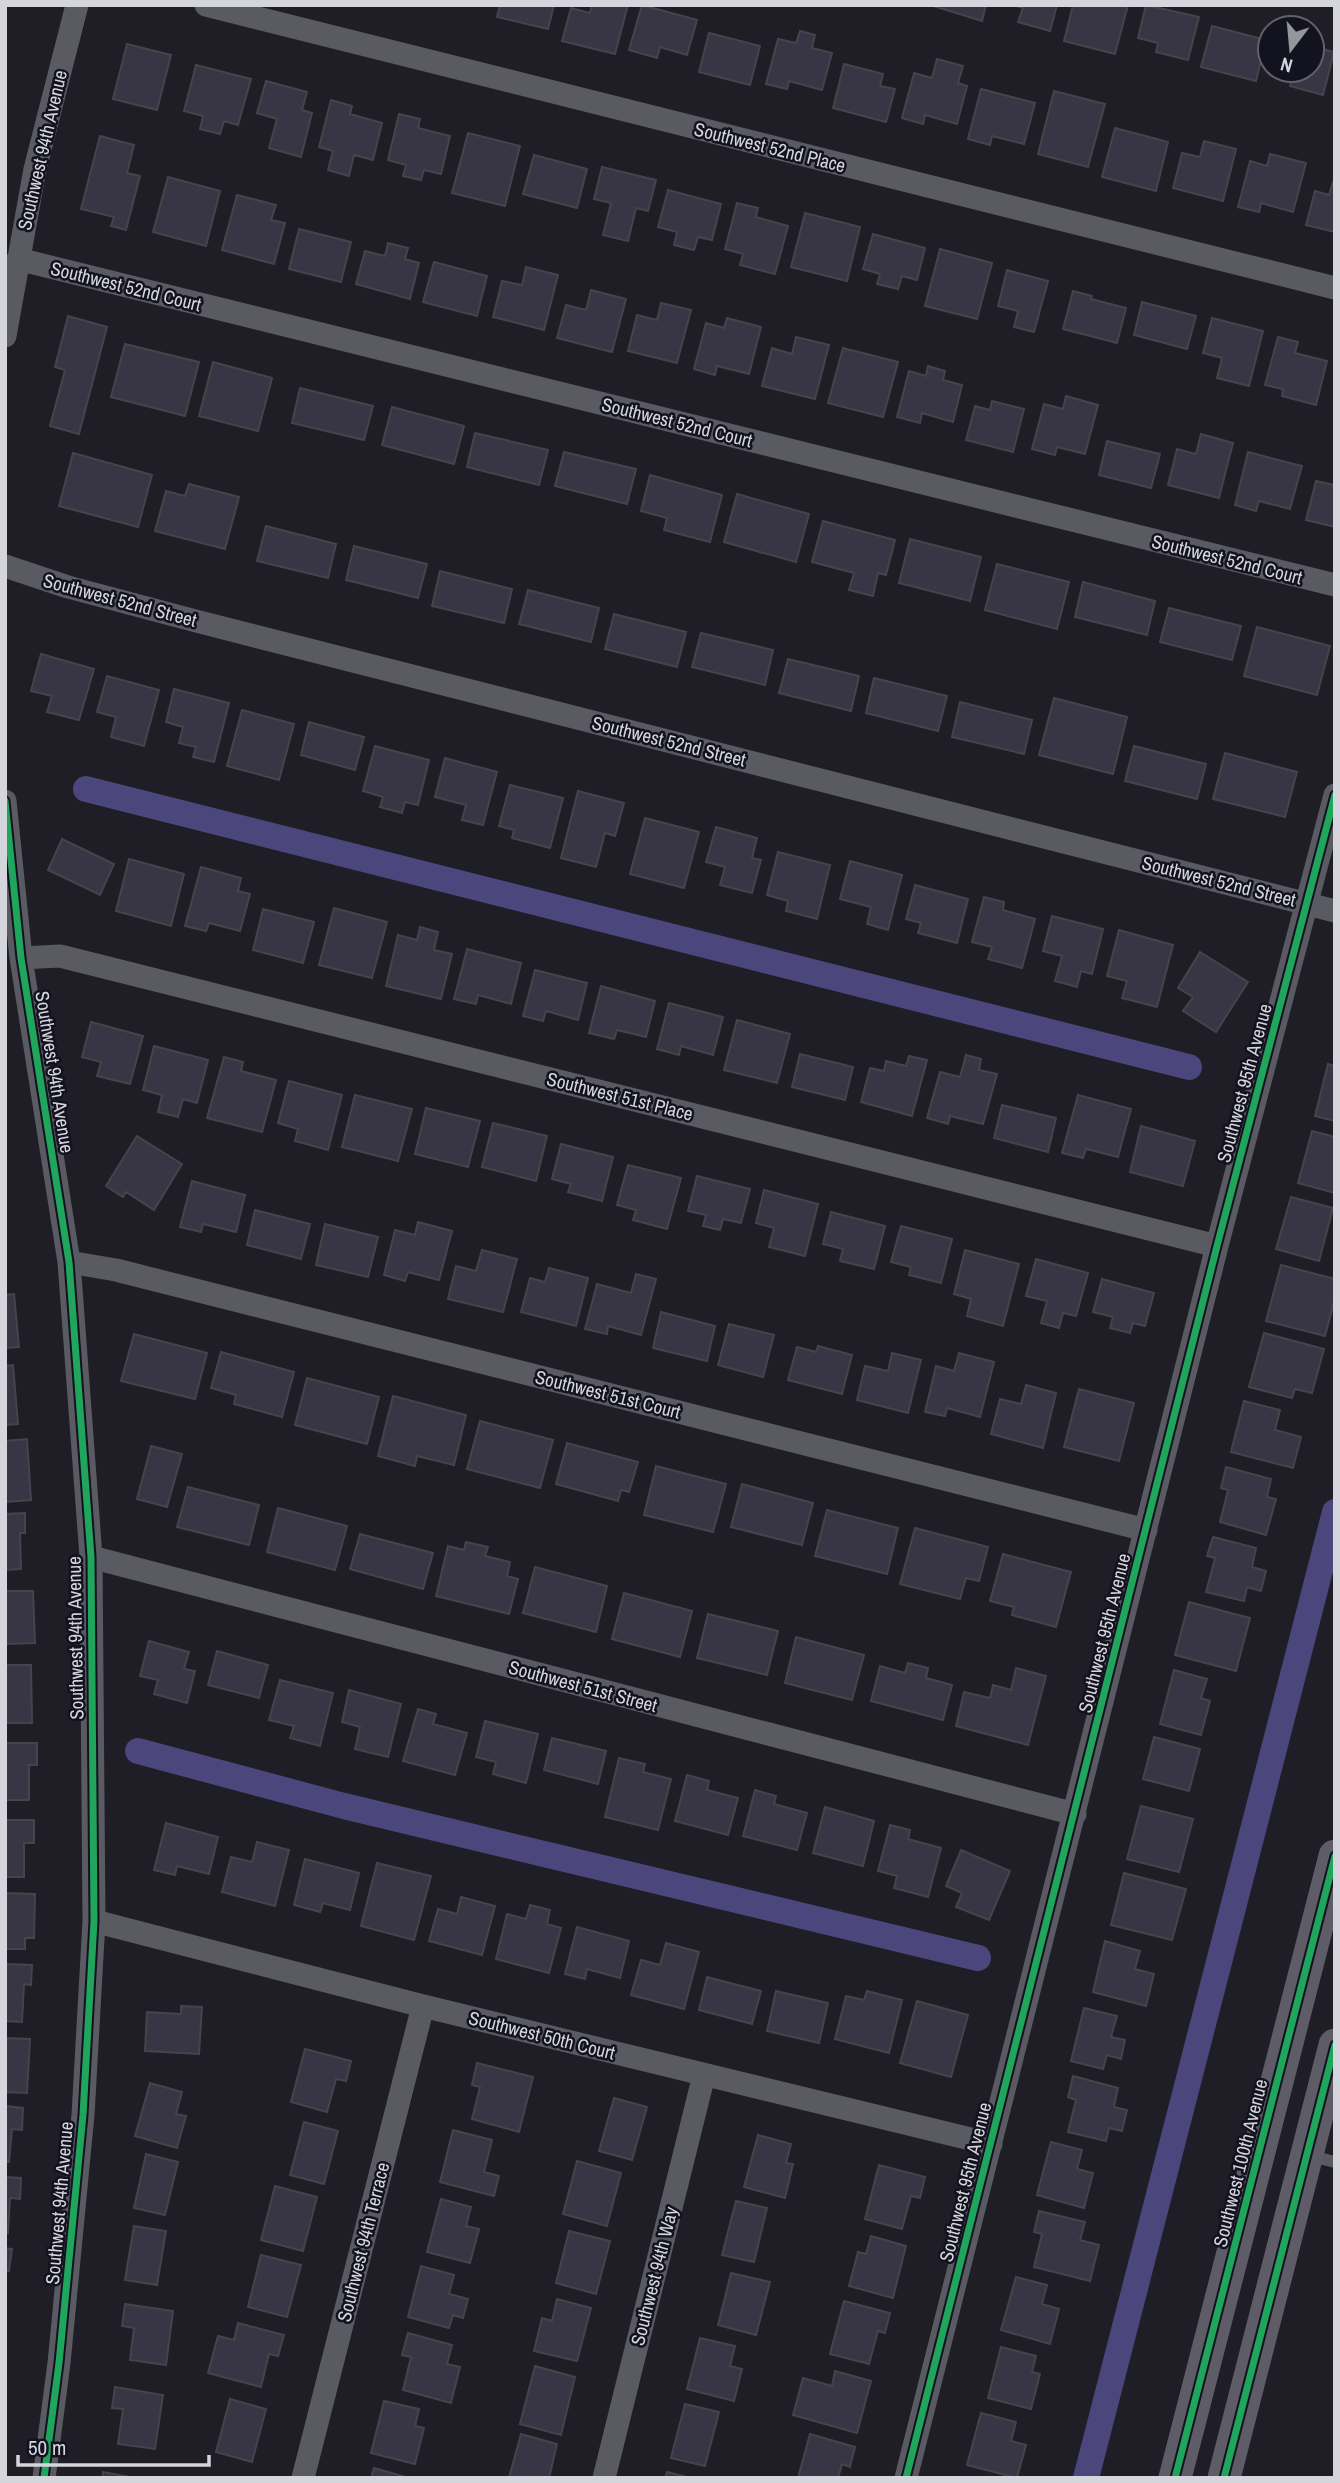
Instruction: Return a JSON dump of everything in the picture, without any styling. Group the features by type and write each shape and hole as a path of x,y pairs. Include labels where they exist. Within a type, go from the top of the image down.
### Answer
{"main road":[{"name":"Southwest 100th Avenue","path":"1175,2478 1335,1856"},
{"path":"1224,2478 1320,2158 1335,2045"}],"street":[{"name":"Southwest 94th Avenue","path":"5,336 36,169 77,5"},
{"name":"Southwest 52nd Place","path":"206,5 1335,288"},
{"name":"Southwest 52nd Court","path":"18,259 1335,585"},
{"name":"Southwest 52nd Street","path":"5,566 68,587 196,621 1335,911"},
{"name":"Southwest 95th Avenue","path":"906,2478 1217,1246 1335,795"},
{"name":"Southwest 94th Avenue","path":"5,801 21,958 69,1262 91,1558 94,1921 83,2115 60,2363 44,2478"},
{"name":"Southwest 51st Place","path":"21,958 60,957 1217,1246"},
{"name":"Southwest 51st Court","path":"69,1262 129,1274 1146,1530"},
{"name":"Southwest 51st Street","path":"91,1558 1075,1814"},
{"name":"Southwest 50th Court","path":"94,1921 423,2006 991,2144"},
{"name":"Southwest 94th Terrace","path":"303,2478 423,2006"},
{"name":"Southwest 94th Way","path":"604,2478 704,2075"}],"building":[{"path":"500,5 554,5 548,29 497,17"},
{"path":"592,5 628,5 615,54 562,41 571,8 590,13"},
{"path":"642,5 697,20 687,55 660,47 657,58 629,50"},
{"path":"930,5 986,5 982,21"},
{"path":"1013,5 1057,5 1050,31 1018,22 1023,8"},
{"path":"1073,5 1128,5 1115,54 1064,41"},
{"path":"1146,5 1199,17 1188,60 1156,52 1158,43 1138,38"},
{"path":"1212,26 1256,37 1256,81 1201,67"},
{"path":"800,31 815,35 812,48 832,53 822,90 789,81 787,89 766,84 778,39 796,43"},
{"path":"709,33 760,46 750,85 699,72"},
{"path":"127,44 171,55 157,110 113,99"},
{"path":"1326,50 1334,52 1326,83"},
{"path":"937,59 963,66 958,83 967,86 957,124 925,115 923,124 902,118 914,73 932,78"},
{"path":"844,64 883,74 880,86 895,89 886,122 833,108"},
{"path":"196,65 251,79 238,125 224,121 220,134 200,129 203,116 184,111"},
{"path":"266,81 307,92 302,110 312,113 301,157 269,148 277,119 257,113"},
{"path":"1291,84 1326,84 1323,95"},
{"path":"981,89 1035,103 1024,144 992,136 990,145 968,139"},
{"path":"1054,91 1105,104 1088,167 1038,154"},
{"path":"331,100 352,106 350,114 382,123 373,160 354,155 349,176 328,170 333,151 319,147"},
{"path":"399,114 420,119 418,128 450,136 441,174 424,170 421,180 403,176 406,165 388,160"},
{"path":"1115,128 1168,142 1156,191 1102,177"},
{"path":"468,133 520,146 505,206 452,193"},
{"path":"100,136 134,145 127,173 140,176 126,230 111,226 114,217 81,209"},
{"path":"1204,141 1236,149 1223,201 1173,188 1182,153 1200,157"},
{"path":"1270,154 1306,163 1293,212 1261,203 1259,212 1238,207 1250,161 1267,166"},
{"path":"534,155 587,169 577,208 523,194"},
{"path":"602,167 656,180 648,211 636,208 628,241 603,235 611,203 594,199"},
{"path":"168,177 220,191 206,246 153,232"},
{"path":"1333,182 1335,232 1306,225 1315,191 1329,195"},
{"path":"668,190 721,204 712,240 698,237 694,250 674,245 677,232 658,227"},
{"path":"237,195 276,205 271,220 285,223 274,264 222,250"},
{"path":"737,203 758,208 756,217 788,226 775,274 740,265 743,254 725,249"},
{"path":"805,213 860,227 847,281 791,267"},
{"path":"299,229 351,242 341,282 289,269"},
{"path":"873,234 925,248 917,280 902,276 898,289 877,284 880,274 863,269"},
{"path":"388,243 408,248 405,259 419,263 410,299 356,284 365,251 385,256"},
{"path":"940,249 992,263 977,319 925,306"},
{"path":"434,262 487,276 477,316 423,302"},
{"path":"526,267 558,275 544,330 493,317 502,281 522,285"},
{"path":"1007,270 1048,281 1034,332 1014,327 1018,311 998,306"},
{"path":"591,290 626,299 612,352 557,338 566,305 586,310"},
{"path":"1073,291 1092,296 1091,299 1126,308 1117,343 1063,329"},
{"path":"1142,302 1196,316 1187,349 1134,335"},
{"path":"661,303 691,310 677,363 628,351 637,315 657,320"},
{"path":"68,316 107,327 79,434 50,426 65,370 55,367"},
{"path":"727,318 761,327 749,374 717,366 715,375 694,369 706,323 724,328"},
{"path":"1212,318 1263,331 1249,386 1217,378 1222,358 1203,353"},
{"path":"796,337 829,345 815,399 762,386 772,348 792,354"},
{"path":"1278,337 1298,342 1295,353 1327,361 1316,405 1282,396 1283,389 1265,385"},
{"path":"125,344 199,362 185,416 111,397"},
{"path":"843,348 898,362 883,417 828,403"},
{"path":"213,362 272,378 258,431 199,416"},
{"path":"928,366 945,371 943,380 962,385 953,422 922,413 920,423 897,417 909,371 926,376"},
{"path":"300,388 373,406 364,440 292,423"},
{"path":"1066,396 1098,405 1085,454 1057,447 1055,455 1032,449 1044,404 1063,409"},
{"path":"992,401 1024,409 1013,452 966,440 975,406 990,410"},
{"path":"392,407 464,426 454,464 382,445"},
{"path":"475,433 548,450 539,485 467,467"},
{"path":"1201,434 1233,443 1219,498 1168,485 1177,449 1196,454"},
{"path":"1107,441 1160,454 1151,488 1099,475"},
{"path":"564,452 636,469 627,504 555,486"},
{"path":"1248,452 1302,466 1290,509 1259,501 1256,511 1235,505"},
{"path":"73,453 152,475 138,527 59,506"},
{"path":"650,475 722,495 710,542 664,530 667,518 641,511"},
{"path":"1316,481 1335,485 1335,527 1306,520"},
{"path":"189,484 239,497 225,549 155,531 166,491 185,496"},
{"path":"737,494 809,514 796,562 724,542"},
{"path":"823,521 895,540 886,575 878,573 873,596 849,590 854,573 812,562"},
{"path":"266,526 336,544 328,578 257,561"},
{"path":"910,539 981,557 970,601 899,583"},
{"path":"354,546 427,564 418,598 346,580"},
{"path":"997,564 1069,582 1057,629 985,610"},
{"path":"440,571 512,589 504,623 432,606"},
{"path":"1083,582 1155,601 1147,635 1075,617"},
{"path":"528,590 599,608 591,642 519,624"},
{"path":"1169,608 1241,626 1232,660 1160,642"},
{"path":"614,614 686,632 677,667 605,649"},
{"path":"1257,627 1330,646 1317,695 1244,676"},
{"path":"701,633 773,650 765,685 692,667"},
{"path":"41,654 94,669 79,720 47,712 52,696 31,691"},
{"path":"788,659 859,676 851,711 779,693"},
{"path":"107,676 159,690 144,746 111,737 116,717 97,712"},
{"path":"874,678 947,696 938,731 866,713"},
{"path":"174,689 229,703 214,762 193,757 196,747 179,743 183,727 166,722"},
{"path":"1054,698 1127,717 1113,774 1039,755"},
{"path":"960,702 1032,720 1024,754 952,737"},
{"path":"242,710 294,724 279,780 227,766"},
{"path":"309,722 364,737 355,770 301,755"},
{"path":"375,746 429,760 418,805 405,802 402,813 380,807 383,797 363,791"},
{"path":"1134,746 1206,764 1197,799 1125,781"},
{"path":"1225,753 1297,772 1285,817 1213,799"},
{"path":"445,758 497,772 483,825 462,820 466,805 435,797"},
{"path":"510,785 563,798 550,848 512,838 514,830 499,826"},
{"path":"578,791 624,803 615,836 605,833 596,867 561,858"},
{"path":"645,818 699,832 684,888 630,874"},
{"path":"716,827 757,838 752,858 761,860 752,893 720,885 725,867 706,862"},
{"path":"62,839 114,864 100,895 48,870"},
{"path":"778,852 830,865 817,919 786,911 788,901 767,895"},
{"path":"129,859 184,874 171,926 116,911"},
{"path":"850,861 902,875 888,930 867,924 871,907 840,899"},
{"path":"201,867 241,878 238,891 250,894 240,931 209,923 206,931 185,926"},
{"path":"915,885 968,899 957,943 918,933 921,923 906,919"},
{"path":"984,897 1004,902 1003,910 1035,919 1022,968 988,959 992,947 972,942"},
{"path":"334,908 387,922 372,978 319,965"},
{"path":"263,909 314,922 303,963 253,950"},
{"path":"1052,916 1103,929 1092,974 1081,971 1077,987 1055,981 1062,956 1043,951"},
{"path":"420,927 438,932 434,950 452,954 441,999 386,986 398,935 417,940"},
{"path":"1119,930 1173,945 1157,1007 1122,998 1127,981 1107,976"},
{"path":"467,949 521,963 511,1004 478,995 476,1004 454,999"},
{"path":"1200,952 1248,982 1216,1032 1183,1011 1193,997 1178,988"},
{"path":"535,970 587,983 578,1020 546,1011 543,1021 523,1016"},
{"path":"601,986 655,1001 646,1037 617,1030 614,1039 589,1033"},
{"path":"669,1003 723,1017 713,1055 681,1046 679,1055 657,1049"},
{"path":"737,1020 790,1034 777,1083 724,1070"},
{"path":"91,1022 143,1036 130,1084 97,1076 101,1062 82,1057"},
{"path":"154,1046 208,1060 197,1103 183,1099 178,1117 158,1112 162,1095 143,1090"},
{"path":"800,1054 853,1067 845,1100 792,1087"},
{"path":"966,1055 981,1059 979,1070 997,1074 983,1124 950,1116 948,1124 927,1118 940,1072 960,1077"},
{"path":"909,1056 927,1060 912,1116 861,1102 870,1068 884,1071 886,1061 906,1066"},
{"path":"224,1057 243,1062 241,1071 276,1080 262,1132 207,1118"},
{"path":"1328,1064 1335,1066 1335,1121 1315,1116"},
{"path":"289,1081 342,1095 328,1150 295,1141 298,1129 278,1123"},
{"path":"355,1095 412,1109 398,1161 342,1147"},
{"path":"1078,1095 1131,1109 1118,1157 1086,1149 1083,1158 1062,1153"},
{"path":"1002,1105 1056,1118 1048,1152 994,1138"},
{"path":"426,1108 480,1121 468,1167 415,1154"},
{"path":"493,1123 547,1136 536,1181 482,1167"},
{"path":"1141,1126 1195,1141 1183,1186 1130,1172"},
{"path":"1312,1131 1335,1137 1335,1193 1298,1183"},
{"path":"137,1136 182,1164 154,1210 126,1192 123,1197 106,1186"},
{"path":"561,1144 613,1157 602,1201 568,1192 571,1184 552,1179"},
{"path":"628,1165 681,1178 667,1229 633,1220 636,1210 617,1205"},
{"path":"697,1176 750,1189 741,1223 723,1219 720,1230 703,1226 706,1215 688,1211"},
{"path":"192,1181 245,1195 236,1232 203,1224 201,1232 180,1227"},
{"path":"764,1190 818,1204 805,1256 769,1247 774,1228 756,1223"},
{"path":"1291,1197 1333,1208 1319,1261 1276,1249"},
{"path":"255,1210 310,1224 301,1259 247,1245"},
{"path":"831,1212 885,1226 874,1269 840,1261 843,1249 823,1244"},
{"path":"418,1222 452,1231 439,1280 408,1272 405,1281 384,1275 395,1230 415,1235"},
{"path":"325,1224 378,1237 368,1277 316,1265"},
{"path":"901,1226 952,1239 941,1283 909,1275 911,1267 891,1262"},
{"path":"482,1250 517,1259 503,1312 448,1299 456,1266 476,1271"},
{"path":"965,1250 1019,1264 1003,1326 967,1316 971,1299 954,1294"},
{"path":"1036,1259 1088,1273 1076,1316 1063,1313 1059,1328 1041,1323 1047,1301 1026,1296"},
{"path":"1281,1265 1335,1279 1335,1298 1325,1336 1266,1321"},
{"path":"549,1268 588,1278 576,1326 521,1312 530,1278 545,1282"},
{"path":"636,1274 656,1279 641,1335 608,1326 607,1334 585,1329 597,1284 631,1293"},
{"path":"1102,1279 1154,1293 1145,1326 1133,1323 1130,1333 1110,1328 1113,1317 1093,1312"},
{"path":"14,1294 19,1347 5,1348 5,1295"},
{"path":"661,1312 715,1326 707,1361 653,1348"},
{"path":"729,1324 774,1335 763,1377 718,1365"},
{"path":"1264,1333 1324,1349 1312,1393 1295,1389 1292,1398 1249,1387"},
{"path":"134,1334 207,1353 195,1399 121,1381"},
{"path":"818,1346 852,1355 842,1394 788,1380 797,1347 816,1352"},
{"path":"221,1352 294,1372 282,1417 234,1404 236,1395 211,1388"},
{"path":"892,1353 921,1360 908,1413 857,1400 865,1366 888,1371"},
{"path":"959,1353 994,1362 980,1417 947,1408 945,1416 925,1412 936,1366 954,1371"},
{"path":"13,1365 18,1424 5,1425 5,1366"},
{"path":"307,1378 379,1397 367,1444 295,1425"},
{"path":"1026,1385 1056,1393 1043,1448 991,1434 1000,1399 1021,1404"},
{"path":"1079,1389 1134,1403 1119,1461 1064,1447"},
{"path":"393,1396 466,1415 454,1465 417,1456 415,1466 378,1456"},
{"path":"1244,1401 1280,1410 1275,1430 1301,1437 1293,1468 1231,1452"},
{"path":"480,1421 553,1440 540,1488 467,1469"},
{"path":"27,1439 31,1500 5,1502 5,1441"},
{"path":"567,1443 638,1462 629,1492 621,1490 618,1501 556,1484"},
{"path":"151,1446 182,1454 167,1507 137,1499"},
{"path":"656,1466 726,1484 713,1532 644,1515"},
{"path":"1226,1467 1271,1479 1267,1497 1276,1499 1266,1535 1220,1522 1228,1490 1221,1488"},
{"path":"742,1484 813,1503 802,1545 731,1527"},
{"path":"188,1487 259,1505 249,1545 177,1527"},
{"path":"278,1508 347,1526 335,1570 267,1552"},
{"path":"827,1510 898,1528 887,1574 815,1556"},
{"path":"25,1513 25,1533 20,1533 21,1569 5,1570 5,1514"},
{"path":"915,1528 988,1547 979,1581 966,1578 960,1599 900,1584"},
{"path":"360,1534 433,1553 423,1589 350,1569"},
{"path":"1213,1537 1256,1548 1252,1567 1266,1571 1261,1591 1247,1587 1244,1601 1206,1592 1215,1558 1207,1556"},
{"path":"466,1542 488,1547 485,1556 510,1562 507,1576 518,1579 509,1614 436,1596 448,1546 464,1550"},
{"path":"1003,1554 1071,1572 1056,1627 1012,1615 1014,1607 990,1601"},
{"path":"535,1567 607,1586 596,1632 523,1613"},
{"path":"5,1591 33,1591 35,1643 5,1644"},
{"path":"624,1593 692,1611 680,1657 612,1639"},
{"path":"1189,1602 1250,1618 1236,1671 1175,1655"},
{"path":"708,1614 778,1631 767,1675 697,1658"},
{"path":"796,1637 864,1655 852,1700 785,1683"},
{"path":"149,1641 189,1652 184,1669 195,1671 187,1703 154,1694 158,1680 140,1676"},
{"path":"217,1651 268,1665 259,1698 208,1685"},
{"path":"908,1663 928,1668 926,1678 952,1685 943,1720 871,1701 880,1666 905,1673"},
{"path":"5,1665 31,1665 32,1723 5,1723"},
{"path":"1016,1668 1046,1676 1028,1745 956,1726 964,1692 990,1698 993,1685 1011,1690"},
{"path":"1174,1670 1207,1679 1201,1698 1210,1701 1201,1735 1160,1724"},
{"path":"280,1680 333,1693 320,1746 290,1738 294,1726 269,1720"},
{"path":"349,1690 401,1704 388,1757 355,1749 360,1727 342,1722"},
{"path":"418,1709 436,1714 433,1724 467,1733 455,1775 403,1761"},
{"path":"485,1721 538,1734 526,1783 493,1774 496,1762 476,1757"},
{"path":"1154,1737 1200,1749 1189,1791 1143,1779"},
{"path":"552,1738 606,1751 598,1784 544,1770"},
{"path":"5,1743 37,1743 37,1765 29,1765 29,1800 5,1800"},
{"path":"619,1758 645,1764 643,1772 671,1779 658,1830 605,1817"},
{"path":"687,1775 709,1781 707,1790 738,1798 728,1835 675,1821"},
{"path":"755,1790 776,1796 774,1804 807,1813 797,1850 743,1836"},
{"path":"1141,1806 1193,1819 1179,1872 1127,1859"},
{"path":"825,1807 874,1821 863,1866 813,1853"},
{"path":"5,1820 34,1820 34,1843 24,1843 24,1877 5,1877"},
{"path":"166,1823 218,1837 209,1874 177,1866 175,1875 154,1870"},
{"path":"890,1825 910,1830 908,1839 941,1848 928,1897 894,1888 897,1876 878,1871"},
{"path":"257,1842 289,1850 275,1906 222,1892 231,1857 252,1862"},
{"path":"961,1850 1010,1871 989,1920 956,1907 962,1893 946,1886"},
{"path":"305,1859 359,1873 350,1910 323,1903 320,1912 294,1905"},
{"path":"377,1863 431,1876 414,1940 361,1926"},
{"path":"1124,1873 1186,1889 1172,1940 1111,1925"},
{"path":"5,1893 35,1894 34,1938 25,1938 25,1949 5,1949"},
{"path":"461,1897 495,1906 482,1955 429,1941 438,1909 457,1914"},
{"path":"530,1905 550,1910 547,1924 561,1928 549,1973 496,1959 507,1914 526,1919"},
{"path":"577,1927 629,1941 620,1978 587,1969 585,1979 565,1974"},
{"path":"1105,1941 1140,1951 1135,1969 1154,1974 1146,2006 1093,1992"},
{"path":"666,1943 699,1952 684,2009 631,1995 641,1960 660,1965"},
{"path":"5,1964 32,1965 31,1985 24,1984 22,2022 5,2021"},
{"path":"707,1977 761,1991 752,2024 699,2010"},
{"path":"776,1991 828,2003 819,2043 767,2031"},
{"path":"867,1991 902,2000 889,2053 835,2039 846,1996 864,2000"},
{"path":"917,2001 968,2015 951,2077 900,2063"},
{"path":"181,2006 202,2007 199,2054 145,2051 147,2012 181,2014"},
{"path":"1084,2008 1117,2016 1111,2037 1125,2040 1121,2059 1107,2055 1103,2069 1071,2061"},
{"path":"5,2038 30,2039 27,2093 5,2092"},
{"path":"305,2049 351,2061 346,2081 336,2079 327,2112 291,2102"},
{"path":"477,2063 533,2077 519,2132 472,2119 480,2087 472,2085"},
{"path":"1073,2076 1118,2088 1114,2107 1127,2110 1122,2131 1109,2128 1106,2141 1068,2132 1076,2100 1068,2097"},
{"path":"150,2083 182,2092 176,2114 186,2116 177,2148 135,2136"},
{"path":"614,2098 647,2107 632,2160 599,2151"},
{"path":"5,2106 23,2108 22,2130 12,2129 9,2162 5,2162"},
{"path":"304,2122 338,2131 324,2184 290,2175"},
{"path":"453,2130 492,2140 484,2172 499,2176 494,2196 440,2182"},
{"path":"758,2135 791,2144 786,2163 793,2164 785,2198 744,2187"},
{"path":"1051,2142 1082,2150 1077,2169 1093,2173 1084,2208 1037,2195"},
{"path":"146,2154 178,2162 165,2215 134,2208"},
{"path":"577,2161 621,2173 607,2226 563,2214"},
{"path":"879,2165 925,2177 920,2198 911,2196 902,2229 865,2219"},
{"path":"5,2177 21,2178 20,2199 10,2198 8,2233 5,2232"},
{"path":"275,2186 317,2197 303,2251 261,2240"},
{"path":"441,2199 471,2207 466,2226 479,2229 470,2263 427,2252"},
{"path":"736,2201 767,2208 754,2262 722,2255"},
{"path":"1039,2211 1085,2222 1080,2240 1099,2245 1090,2281 1034,2267 1042,2234 1034,2232"},
{"path":"134,2226 166,2231 157,2285 125,2280"},
{"path":"569,2231 610,2241 596,2294 556,2283"},
{"path":"871,2236 906,2246 893,2298 849,2286 858,2252 866,2254"},
{"path":"5,2248 12,2249 9,2271 5,2271"},
{"path":"261,2255 301,2265 287,2317 248,2307"},
{"path":"421,2266 454,2275 449,2294 468,2299 463,2318 453,2315 449,2328 408,2317"},
{"path":"731,2273 770,2282 756,2335 718,2325"},
{"path":"1016,2277 1047,2285 1042,2304 1059,2309 1050,2344 1001,2330"},
{"path":"557,2299 591,2308 577,2361 534,2351 542,2318 552,2321"},
{"path":"844,2301 890,2313 885,2333 878,2331 869,2364 830,2354"},
{"path":"125,2304 173,2311 166,2365 130,2360 134,2328 122,2326"},
{"path":"238,2323 284,2335 278,2356 269,2354 261,2387 208,2373 218,2336 234,2340"},
{"path":"408,2333 452,2345 447,2364 460,2367 451,2403 403,2390 411,2357 402,2355"},
{"path":"700,2338 735,2346 730,2366 742,2369 734,2401 687,2389"},
{"path":"1001,2347 1036,2356 1032,2372 1040,2374 1031,2409 988,2398"},
{"path":"535,2366 575,2377 561,2435 520,2424"},
{"path":"835,2371 871,2381 857,2433 793,2415 803,2378 832,2386"},
{"path":"115,2387 163,2395 155,2449 118,2444 123,2409 112,2408"},
{"path":"230,2399 266,2409 252,2462 216,2452"},
{"path":"384,2401 419,2409 415,2426 424,2428 415,2464 371,2453"},
{"path":"685,2404 719,2412 705,2466 671,2458"},
{"path":"981,2413 1016,2422 1011,2441 1026,2445 1017,2478 967,2465"},
{"path":"521,2434 557,2444 549,2478 509,2478"},
{"path":"810,2434 855,2447 850,2467 842,2464 838,2478 798,2478"},
{"path":"374,2468 409,2478 371,2478"},
{"path":"103,2472 135,2478 102,2478"},
{"path":"667,2472 691,2478 665,2478"}],"waterway":[{"path":"86,789 1189,1067"},
{"path":"1086,2478 1335,1512"},
{"path":"138,1751 344,1806 978,1958"}],"cycle path":[{"path":"906,2478 1217,1246 1335,795"},
{"path":"5,801 21,958 69,1262 91,1557 94,1921 83,2115 59,2363 44,2478"},
{"path":"1175,2478 1335,1856"},
{"path":"1224,2478 1335,2045"}]}
